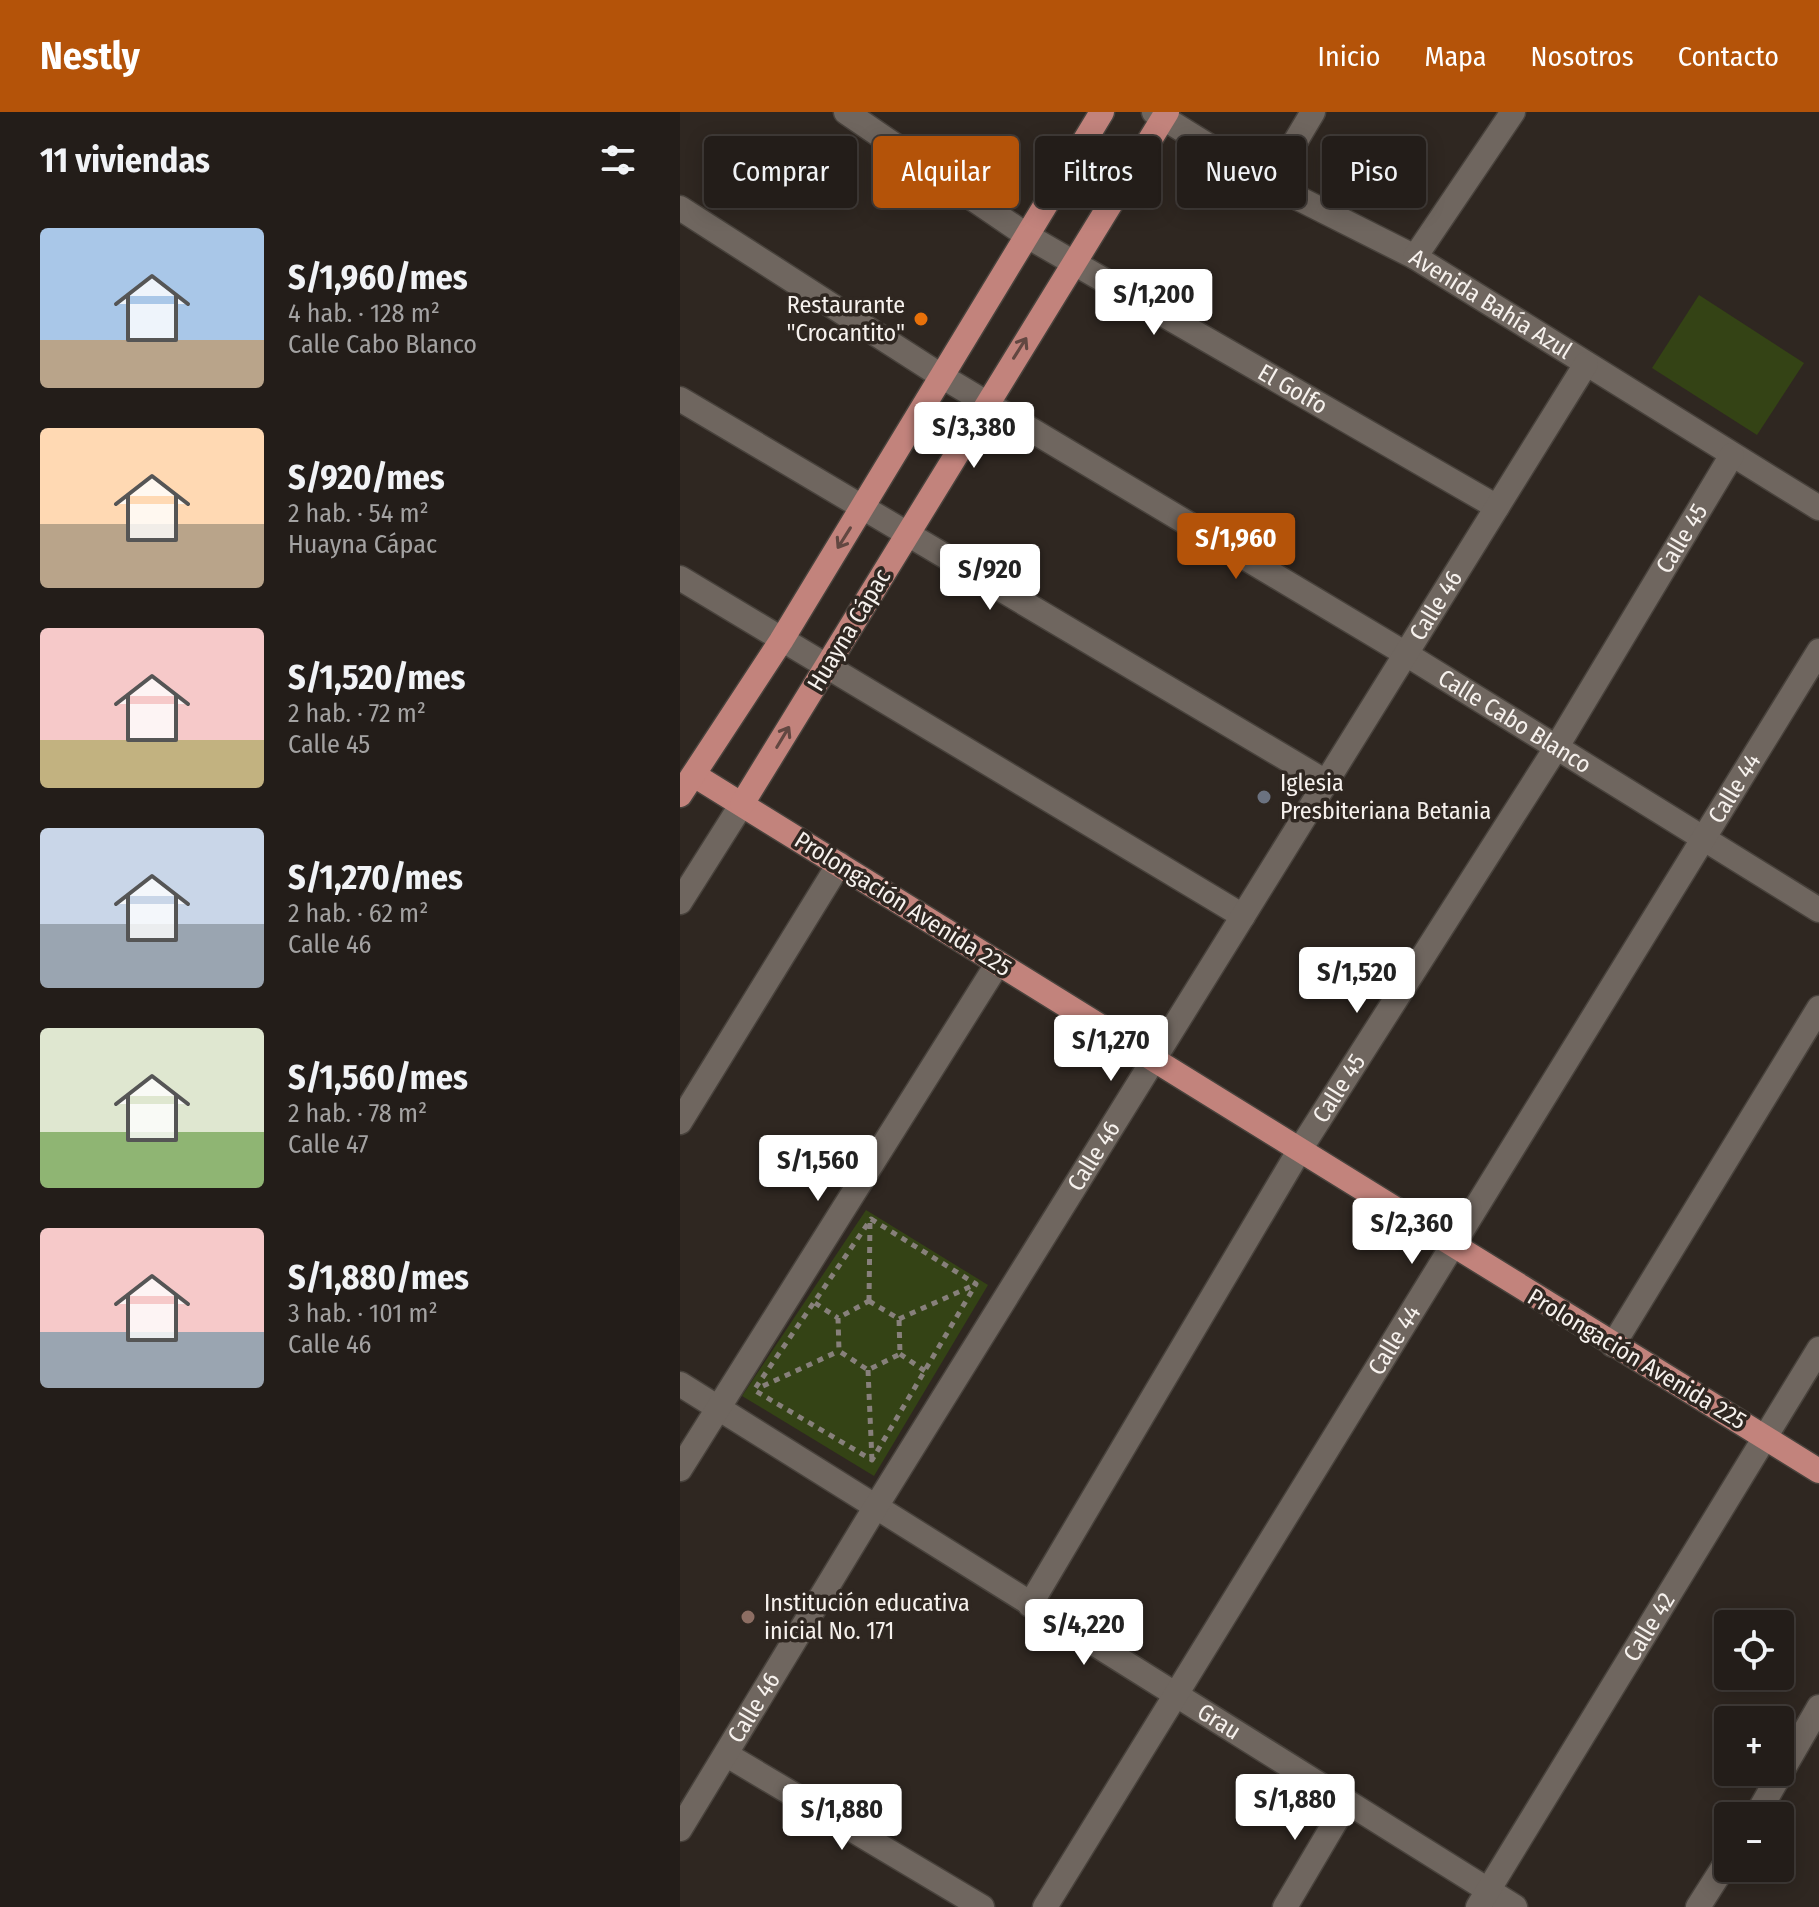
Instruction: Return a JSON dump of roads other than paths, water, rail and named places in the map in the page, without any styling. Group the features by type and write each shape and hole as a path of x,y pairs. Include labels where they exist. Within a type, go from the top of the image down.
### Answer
{"main road":[{"path":"685,779 781,641 1029,237 1102,112"},
{"name":"Huayna Cápac","path":"742,804 1162,114"},
{"name":"Prolongación Avenida 225","path":"685,779 742,804 1452,1247 1819,1471"}],"street":[{"name":"El Golfo","path":"846,112 1029,237 1497,507"},
{"path":"1299,136 1313,112"},
{"path":"1415,257 1513,112"},
{"name":"Avenida Bahía Azul","path":"1162,114 1196,136"},
{"name":"Avenida Bahía Azul","path":"1306,202 1415,257 1819,508"},
{"name":"Calle Cabo Blanco","path":"680,208 943,377 1406,654 1819,910"},
{"name":"Calle 46","path":"680,1829 880,1499 1586,364"},
{"path":"680,399 1326,782"},
{"name":"Calle 45","path":"1030,1605 1299,1151 1556,748 1732,455"},
{"path":"680,578 1243,916"},
{"name":"Calle 44","path":"1045,1907 1819,651"},
{"name":"Huayna Cápac","path":"680,902 742,804"},
{"path":"680,1122 839,864"},
{"path":"680,1469 998,963"},
{"path":"1613,1345 1819,1008"},
{"name":"Calle 42","path":"1483,1899 1819,1349"},
{"name":"Grau","path":"680,1384 722,1402 880,1499 1030,1605 1347,1802 1483,1899 1515,1907"},
{"path":"1764,1802 1819,1707"},
{"path":"727,1755 982,1907"},
{"path":"1285,1907 1347,1802"},
{"path":"1698,1907 1714,1882"}],"place":[{"name":"Restaurante \"Crocantito\"","path":"921,319"},
{"name":"Iglesia Presbiteriana Betania","path":"1264,797"},
{"name":"Institución educativa inicial No. 171","path":"748,1617"}]}
